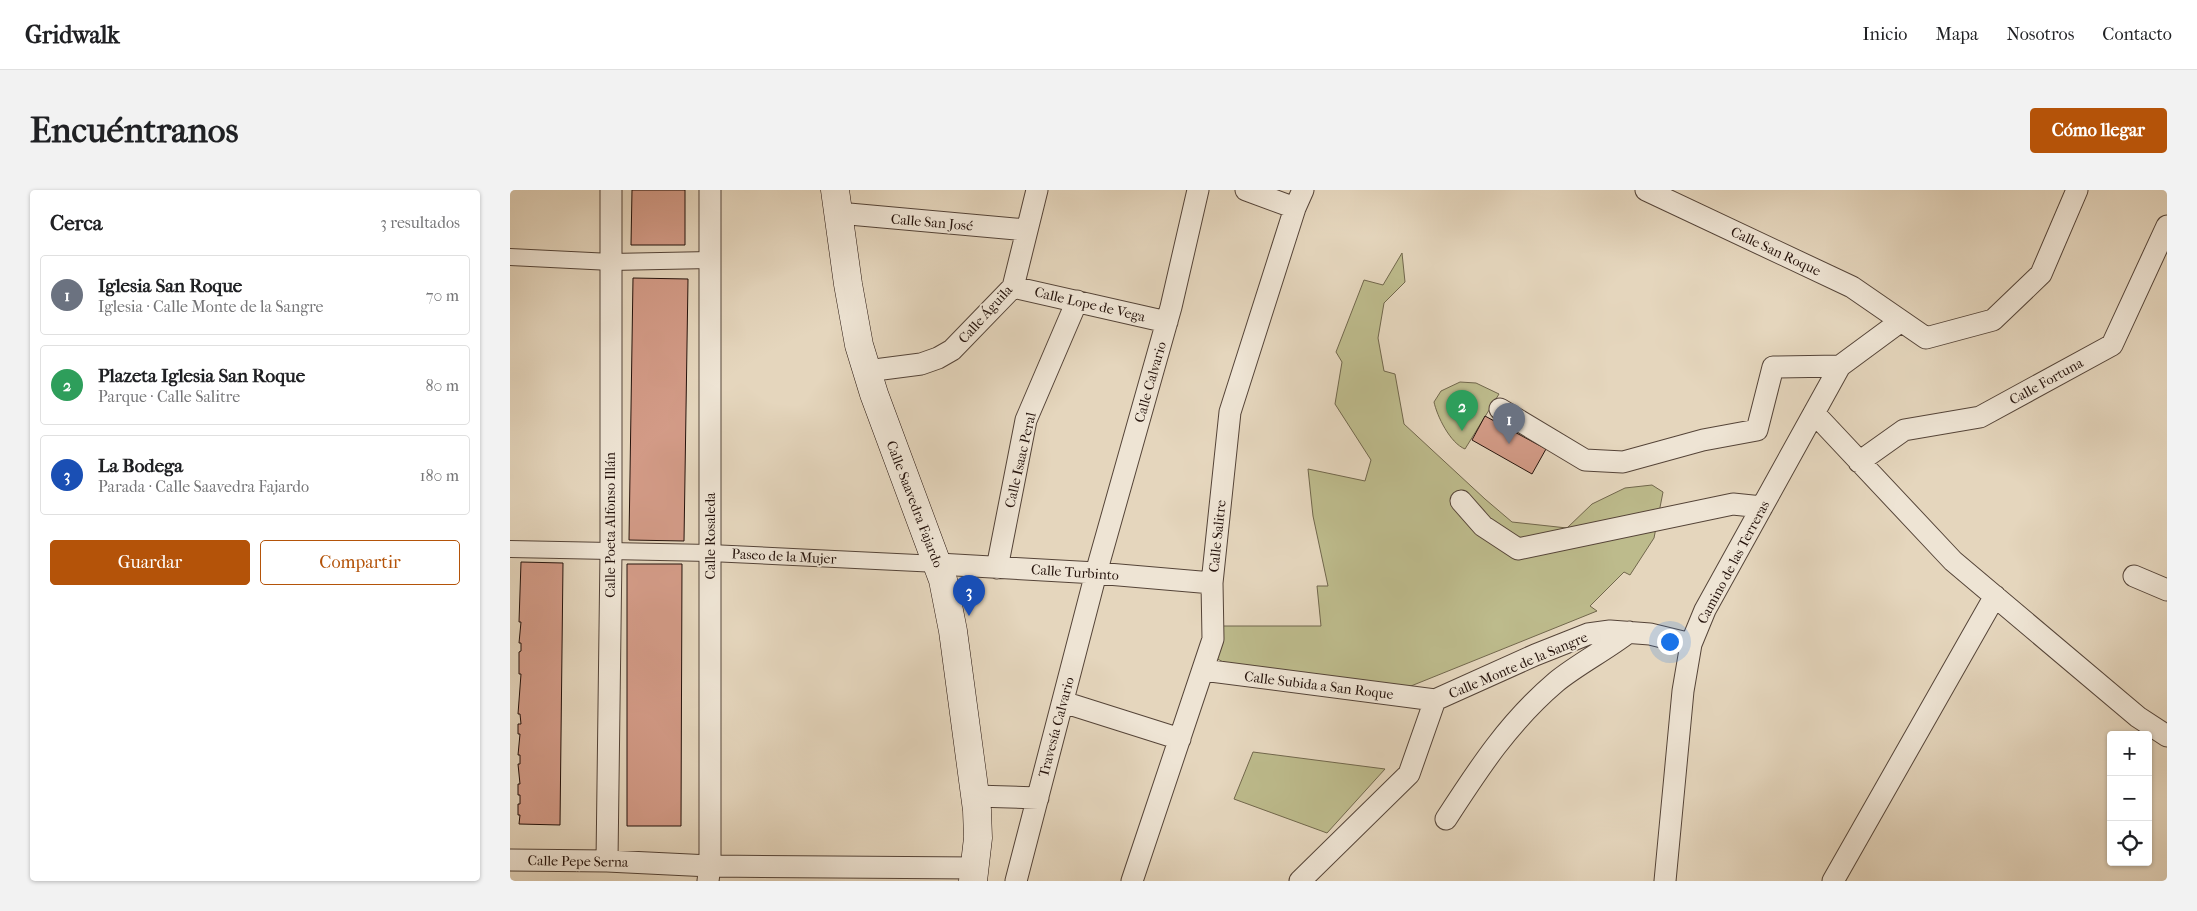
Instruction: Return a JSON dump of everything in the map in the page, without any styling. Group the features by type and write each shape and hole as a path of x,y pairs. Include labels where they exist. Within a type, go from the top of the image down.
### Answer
{"main road":[{"name":"Calle Saavedra Fajardo","path":"836,202 855,323 866,371 911,498 938,564 953,631 975,796 978,838 974,875"}],"street":[{"name":"Calle Poeta Alfonso Illán","path":"607,861 611,552 611,190"},
{"name":"Calle Rosaleda","path":"709,874 710,190"},
{"name":"Calle Águila","path":"866,371 920,364 938,358 952,350 1013,287 1037,190"},
{"name":"Calle Calvario","path":"1096,573 1167,322 1198,190"},
{"path":"1246,190 1299,199"},
{"name":"Calle San Roque","path":"1646,190 1666,194 1852,287 1926,338 1993,320 2041,274 2077,190"},
{"name":"Calle Salitre","path":"1132,881 1214,639 1212,583 1230,412 1299,199"},
{"name":"Calle San José","path":"836,202 1027,230"},
{"name":"Calle Fortuna","path":"1859,462 1904,430 1980,417 2112,345 2167,226"},
{"path":"510,257 611,262 710,260"},
{"name":"Calle Lope de Vega","path":"1013,287 1167,322"},
{"name":"Calle Isaac Peral","path":"997,568 1026,420 1078,301"},
{"name":"Camino de las Terreras","path":"1665,881 1683,691 1691,644 1705,610 1840,366 1902,321"},
{"path":"1500,409 1585,460 1623,462 1703,440 1757,430 1773,367 1840,366"},
{"path":"1814,413 1954,561 2138,717 2167,736"},
{"path":"1461,501 1483,526 1518,549 1733,504 1762,507"},
{"name":"Paseo de la Mujer","path":"510,549 710,553 938,564"},
{"name":"Calle Turbinto","path":"938,564 1096,573 1212,583"},
{"name":"Travesía Calvario","path":"1016,881 1096,573"},
{"path":"2134,576 2167,590"},
{"path":"1833,880 1995,596"},
{"path":"1446,819 1488,754 1521,716 1557,682 1608,649 1629,632"},
{"name":"Calle Monte de la Sangre","path":"1435,700 1535,655 1588,634 1629,632 1650,634 1691,644"},
{"name":"Calle Subida a San Roque","path":"1203,670 1435,700"},
{"path":"1300,881 1409,774 1435,700"},
{"path":"1063,702 1180,739"},
{"path":"975,796 1038,798"},
{"name":"Calle Pepe Serna","path":"510,860 607,861 709,874 974,875"}],"shaded area":[{"path":"1402,253 1405,282 1384,303 1378,338 1384,371 1395,374 1404,424 1512,522 1567,528 1592,504 1625,488 1652,485 1663,492 1654,538 1630,575 1624,572 1590,606 1597,611 1406,688 1226,663 1215,658 1223,626 1321,626 1317,586 1328,586 1313,516 1308,469 1365,481 1371,460 1335,404 1342,362 1336,352 1364,280 1383,285"},
{"path":"1460,382 1476,383 1499,394 1465,449 1459,446 1449,435 1434,402 1441,391"},
{"path":"1253,752 1385,769 1327,833 1234,799"}],"building":[{"path":"632,190 685,190 685,245 631,245"},
{"path":"633,278 688,279 684,541 629,540"},
{"path":"1485,416 1546,449 1532,474 1472,440"},
{"path":"521,562 563,563 560,825 519,824 518,804 520,804 520,795 518,795 518,784 520,784 518,764 520,764 520,755 518,755 520,734 518,734 518,724 521,724 520,714 518,714 521,674 519,674 519,652 521,651 521,643 519,643 521,622 519,622"},
{"path":"627,564 682,564 681,826 627,826"}],"place":[{"name":"Plazeta Iglesia San Roque","path":"1462,431"},
{"name":"Iglesia San Roque","path":"1509,444"},
{"name":"La Bodega","path":"969,616"}]}
